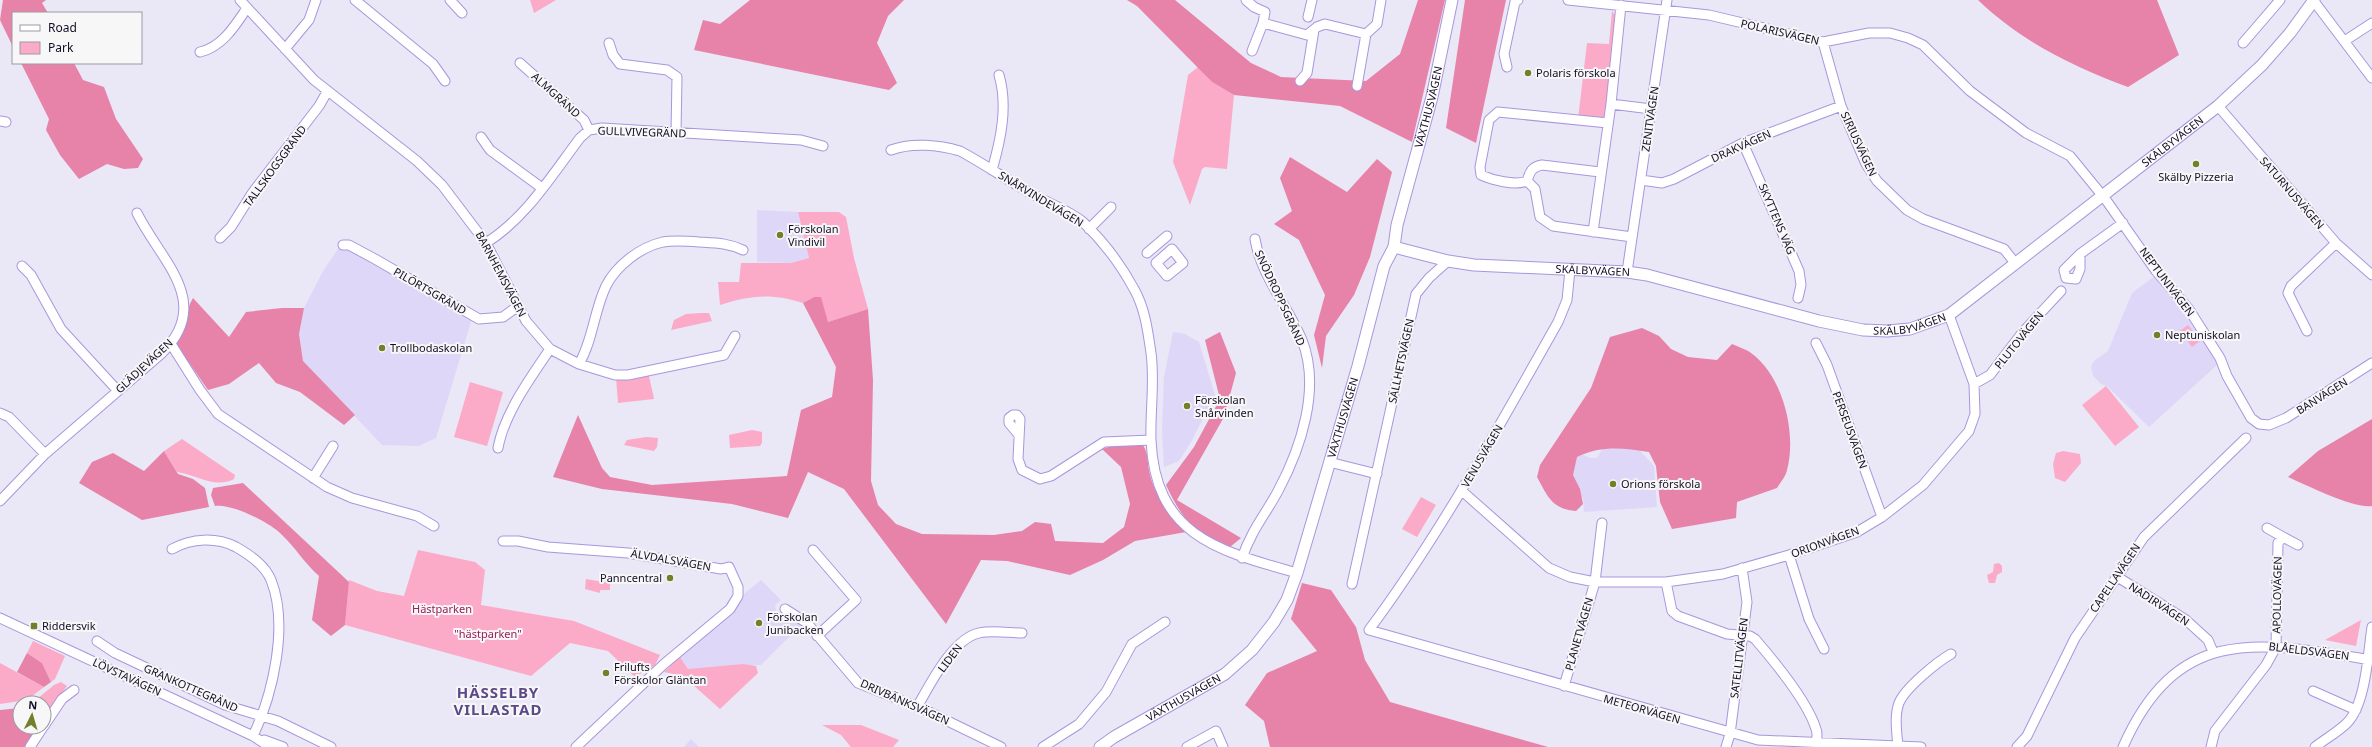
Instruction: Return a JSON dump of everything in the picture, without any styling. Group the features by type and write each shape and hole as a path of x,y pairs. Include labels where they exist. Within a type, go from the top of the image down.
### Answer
{"street":[{"name":"BARNHEMSVÄGEN","path":"240,0 327,92 409,155 442,185 486,243 518,306 536,334 550,349 579,364 615,375 652,371 724,355 735,336"},
{"path":"285,48 309,20 316,0"},
{"path":"354,0 433,64 445,81"},
{"path":"450,0 462,13"},
{"path":"1246,0 1254,7 1265,12 1263,23 1252,51"},
{"path":"1308,17 1312,0"},
{"path":"1357,86 1366,34 1377,24 1381,0"},
{"name":"VÄXTHUSVÄGEN","path":"1100,747 1114,736 1225,674 1252,650 1274,622 1287,600 1297,573 1358,366 1384,266 1394,247 1397,225 1432,97 1452,0"},
{"path":"1507,67 1504,54 1515,2 1518,0"},
{"name":"POLARISVÄGEN","path":"1568,0 1709,15 1823,42 1869,33 1890,33 1923,45 1970,91 2001,115 2026,133 2070,156 2102,194"},
{"name":"ZENITVÄGEN","path":"1627,272 1667,0"},
{"path":"2243,43 2280,0"},
{"path":"2314,0 2346,40 2372,78"},
{"name":"SKÄLBYVÄGEN","path":"1394,247 1448,261 1474,265 1627,272 1690,286 1819,321 1863,330 1887,331 1910,328 1949,315 2102,194 2218,106 2262,65 2290,33 2314,0"},
{"path":"1593,232 1600,172 1611,104 1621,5"},
{"path":"200,52 211,49 221,42 247,8"},
{"path":"1263,23 1307,35 1325,24 1366,34"},
{"path":"2346,40 2372,23"},
{"path":"1300,80 1307,73 1314,30"},
{"name":"SIRIUSVÄGEN","path":"1823,42 1842,106 1866,164 1877,181 1907,210 1924,219 2004,249 2015,263"},
{"path":"609,43 620,64 667,70 677,77 676,133"},
{"name":"ALMGRÄND","path":"520,63 584,120 589,130"},
{"name":"SNÅRVINDEVÄGEN","path":"992,170 1002,134 1002,88 999,75"},
{"name":"TALLSKOGSGRÄND","path":"220,238 231,227 253,192 319,106 327,92"},
{"path":"1611,104 1651,109"},
{"name":"DRAKVÄGEN","path":"1641,180 1662,183 1674,179 1743,143 1842,106"},
{"name":"SATURNUSVÄGEN","path":"2218,106 2336,243 2372,274"},
{"path":"1527,181 1522,183 1488,178 1481,175 1488,126 1492,115 1498,112 1608,123"},
{"name":"GULLVIVEGRÄND","path":"486,243 502,233 518,218 580,138 589,130 602,128 801,140 823,146"},
{"path":"481,137 490,150 542,188"},
{"name":"SKYTTENS VÄG","path":"1743,143 1799,271 1801,286 1798,298"},
{"name":"SNÅRVINDEVÄGEN","path":"891,150 903,145 945,147 960,151 1077,218 1089,229 1114,257 1135,290 1147,326 1154,372 1151,440 1155,472 1161,491 1178,518 1194,534 1220,549 1242,558 1297,573"},
{"path":"1527,181 1530,171 1535,166 1542,165 1600,172"},
{"path":"1527,181 1535,189 1540,217 1553,226 1632,238"},
{"name":"NEPTUNIVÄGEN","path":"2102,194 2156,270 2188,308 2220,358 2227,376 2251,418 2259,424 2269,425"},
{"name":"SNÅRVINDEVÄGEN","path":"1089,229 1111,207"},
{"name":"GLÄDJEVÄGEN","path":"0,501 45,454 171,344 180,329 183,318 182,292 177,276 146,230 137,213"},
{"path":"2080,254 2122,223"},
{"path":"1147,253 1167,236"},
{"name":"SNÖDROPPSGRÄND","path":"1242,558 1252,532 1277,492 1294,455 1304,419 1309,384 1307,357 1302,340 1260,260 1255,239"},
{"path":"579,364 587,351 606,286 617,271 630,258 662,242 674,241 729,243 743,250"},
{"path":"2307,331 2288,293 2290,286 2336,243"},
{"name":"PILÖRTSGRÄND","path":"343,245 349,245 479,319 503,317 518,306"},
{"name":"SÄLLHETSVÄGEN","path":"1352,584 1416,294 1429,278 1448,261"},
{"path":"22,266 31,275 61,329 118,391"},
{"name":"VENUSVÄGEN","path":"1369,630 1410,575 1462,491 1558,322 1567,300 1570,270"},
{"name":"PLUTOVÄGEN","path":"1974,384 1990,376 2022,333 2061,291"},
{"name":"ORIONVÄGEN","path":"1462,491 1549,568 1570,577 1595,582 1666,582 1723,574 1789,555 1857,532 1882,517 1923,485 1969,431 1975,414 1974,384 1949,315"},
{"name":"PERSEUSVÄGEN","path":"1816,343 1827,365 1882,517"},
{"path":"171,344 218,414 313,478 352,498 417,516 434,526"},
{"path":"498,448 501,433 512,407 550,349"},
{"name":"BANVÄGEN","path":"2269,425 2318,399 2372,363"},
{"path":"0,413 9,417 45,454"},
{"path":"1019,435 1018,459 1022,470 1040,479 1051,476 1104,442 1151,440"},
{"name":"CAPELLAVÄGEN","path":"2019,746 2075,638 2144,537 2160,519 2246,438"},
{"path":"313,478 333,446"},
{"path":"1330,462 1377,474"},
{"path":"1595,582 1602,523"},
{"path":"2267,528 2298,545"},
{"name":"APOLLOVÄGEN","path":"2211,747 2217,727 2266,665 2276,647 2278,543 2283,537"},
{"path":"172,549 191,542 220,541 251,557 271,579 278,608 279,630 270,693 262,717 253,736"},
{"name":"ÄLVDALSVÄGEN","path":"503,541 518,541 548,548 628,553 721,569 729,567 738,587 738,596 730,609 664,664 576,747"},
{"path":"813,550 856,600 817,636"},
{"path":"1789,555 1809,619 1824,650"},
{"name":"SATELLITVÄGEN","path":"1726,747 1730,734 1746,602 1742,568"},
{"name":"NADIRVÄGEN","path":"2116,576 2186,620 2208,640 2213,652"},
{"name":"PLANETVÄGEN","path":"1564,686 1595,582"},
{"path":"1666,582 1672,611 1678,616 1727,634 1750,636 1755,639 1792,688 1814,721 1817,731 1816,744"},
{"name":"DRIVBÄNKSVÄGEN","path":"785,609 807,624 858,683 917,707 1001,747"},
{"name":"LÖVSTAVÄGEN","path":"0,618 253,736 283,747"},
{"path":"1043,747 1079,724 1106,692 1132,644 1166,622"},
{"path":"2314,747 2347,723 2356,710 2370,659 2372,627"},
{"name":"METEORVÄGEN","path":"1369,630 1730,734 1758,740 1816,744 1921,747"},
{"name":"LIDEN","path":"917,707 954,650 964,639 979,633 1022,633"},
{"name":"GRANKOTTEGRÄND","path":"97,641 115,653 225,705 278,721 331,747"},
{"name":"BLÅELDSVÄGEN","path":"2123,747 2134,720 2159,687 2182,668 2213,652 2254,645 2302,648 2370,659"},
{"path":"1898,747 1896,717 1899,704 1910,689 1941,659 1951,654"},
{"path":"52,714 62,699 74,690"},
{"path":"2314,691 2356,710"},
{"path":"1187,747 1216,731 1223,747"},
{"path":"30,747 38,735"},
{"name":"LÖVSTAVÄGEN","path":"253,736 270,747"}],"shaded area":[{"path":"3,0 46,0 42,3 47,12 12,12 12,45 0,20"},
{"path":"750,0 904,0 888,16 877,43 897,83 889,90 694,50 703,20 720,24"},
{"path":"1127,0 1175,0 1251,63 1281,77 1366,81 1400,54 1418,0 1445,0 1412,142 1340,106 1234,95 1212,82 1137,6"},
{"path":"1465,0 1506,0 1476,143 1446,128"},
{"path":"1978,0 2157,0 2179,55 2128,87 2087,70 2048,51 2012,28"},
{"path":"22,64 75,64 83,80 104,87 116,119 143,159 138,168 124,169 107,164 79,179 60,155 46,130 49,119"},
{"path":"1290,157 1347,192 1377,159 1392,172 1370,257 1354,295 1326,336 1322,368 1314,335 1325,295 1299,240 1274,224 1292,211 1280,178"},
{"name":"Förskolan Vindivil","path":"757,210 798,212 809,258 791,263 757,262"},
{"name":"Trollbodaskolan","path":"341,244 473,315 436,438 419,446 382,445 303,361 299,334 304,308 322,273"},
{"name":"Neptuniskolan","path":"2156,275 2211,351 2217,365 2149,427 2107,386 2101,384 2093,376 2091,366 2094,361 2108,351 2132,293"},
{"path":"814,297 821,297 828,322 868,309 873,380 871,481 878,505 896,524 922,534 994,535 1022,531 1035,522 1051,524 1055,541 1103,543 1124,527 1130,504 1121,467 1102,449 1115,445 1143,445 1147,456 1150,475 1156,491 1169,512 1186,532 1135,541 1103,560 1070,575 1007,561 981,560 946,624 844,489 808,472 788,518 732,504 602,489 553,477 578,415 602,468 610,477 652,485 787,476 801,410 832,397 836,367 803,303"},
{"path":"193,298 229,337 246,312 282,308 304,308 299,334 303,361 355,415 344,425 300,392 276,383 259,363 229,384 208,390 176,344"},
{"path":"1642,328 1659,336 1671,349 1688,357 1717,360 1732,344 1744,349 1762,363 1772,376 1779,390 1785,406 1790,439 1790,455 1786,472 1777,488 1737,502 1736,518 1672,529 1660,502 1656,466 1649,452 1613,448 1586,453 1577,457 1573,475 1580,489 1583,504 1576,511 1561,508 1556,505 1548,496 1537,477 1540,465 1591,388 1610,337"},
{"name":"Förskolan Snårvinden","path":"1173,332 1185,334 1199,342 1215,395 1191,442 1179,461 1164,467 1162,430 1164,377"},
{"path":"1220,332 1236,373 1224,417 1177,500 1241,538 1230,547 1206,535 1190,524 1178,508 1166,485 1194,447 1220,399 1205,340"},
{"path":"2372,419 2372,506 2354,504 2342,500 2288,477 2318,451"},
{"name":"Orions förskola","path":"1623,432 1654,466 1657,507 1584,512 1583,498 1558,470 1569,448 1590,458 1597,458 1608,439"},
{"path":"164,451 178,474 193,479 205,488 209,507 142,520 79,483 92,462 113,453 144,471"},
{"path":"243,483 349,582 345,625 331,636 312,620 319,576 292,545 277,530 260,520 231,508 215,506 211,495 213,488"},
{"name":"Förskolan Junibacken","path":"761,580 781,600 775,605 777,615 801,625 761,665 688,669 680,657 732,613 745,593"},
{"path":"1302,583 1331,590 1356,627 1365,660 1390,702 1548,747 1270,747 1264,721 1245,705 1267,673 1317,651 1291,619"},
{"path":"27,653 42,663 51,682 44,687 17,672"},
{"path":"12,709 12,735 33,735 25,747 0,747 0,710"},
{"path":"691,739 699,747 684,747"}],"green space":[{"path":"530,0 556,0 534,13"},
{"path":"1612,11 1615,15 1605,118 1600,121 1578,119 1587,43 1609,44"},
{"path":"1198,67 1212,82 1234,95 1227,169 1205,167 1202,169 1190,205 1173,162 1188,75"},
{"path":"798,212 839,212 846,217 854,258 868,309 828,322 814,297 803,303 782,298 762,296 741,299 720,305 718,282 739,282 741,263 791,263 809,258"},
{"path":"709,313 712,321 671,330 674,320 686,314"},
{"path":"2188,325 2200,341 2192,347 2180,331"},
{"path":"649,376 654,399 618,403 616,378"},
{"path":"470,382 503,392 487,446 454,437"},
{"path":"2106,386 2139,427 2115,446 2082,405"},
{"path":"752,430 762,432 762,443 760,446 730,448 729,435"},
{"path":"646,437 658,438 657,447 654,451 624,445 627,440"},
{"path":"182,439 235,475 234,479 220,483 177,472 164,451"},
{"path":"2063,451 2080,454 2081,463 2065,482 2055,478 2053,464 2056,453"},
{"path":"1421,497 1436,505 1417,537 1402,529"},
{"name":"Hästparken","path":"418,550 475,562 485,570 481,605 574,621 660,655 655,665 635,677 608,651 570,643 531,676 345,625 349,580 377,591 404,596"},
{"path":"1999,563 2002,566 2002,572 1997,575 1995,583 1989,583 1987,575 1993,572 1994,564"},
{"path":"586,579 610,583 610,590 600,590 600,593 585,589"},
{"path":"2361,620 2356,646 2325,640"},
{"path":"33,641 65,656 55,679 51,682 42,663 27,653"},
{"path":"680,657 688,669 743,664 756,666 758,673 720,709 683,676 664,672"},
{"path":"0,663 44,687 34,695 12,695 12,702 0,704"},
{"path":"61,682 67,686 52,706 52,695 42,695 54,685"},
{"path":"822,725 861,725 899,740 893,747 851,747 841,735"}],"place":[{"name":"Polaris förskola","path":"1528,73"},
{"name":"Skälby Pizzeria","path":"2196,164"},
{"name":"Förskolan Vindivil","path":"780,235"},
{"name":"Neptuniskolan","path":"2157,335"},
{"name":"Trollbodaskolan","path":"382,348"},
{"name":"Förskolan Snårvinden","path":"1187,406"},
{"name":"Orions förskola","path":"1613,484"},
{"name":"Panncentral","path":"670,578"},
{"name":"Förskolan Junibacken","path":"759,623"},
{"name":"Riddersvik","path":"34,626"},
{"name":"Frilufts Förskolor Gläntan","path":"606,673"}],"district":[{"name":"HÄSSELBY VILLASTAD","path":"498,702"}],"park label":[{"name":"\"hästparken\"","path":"488,634"}]}
